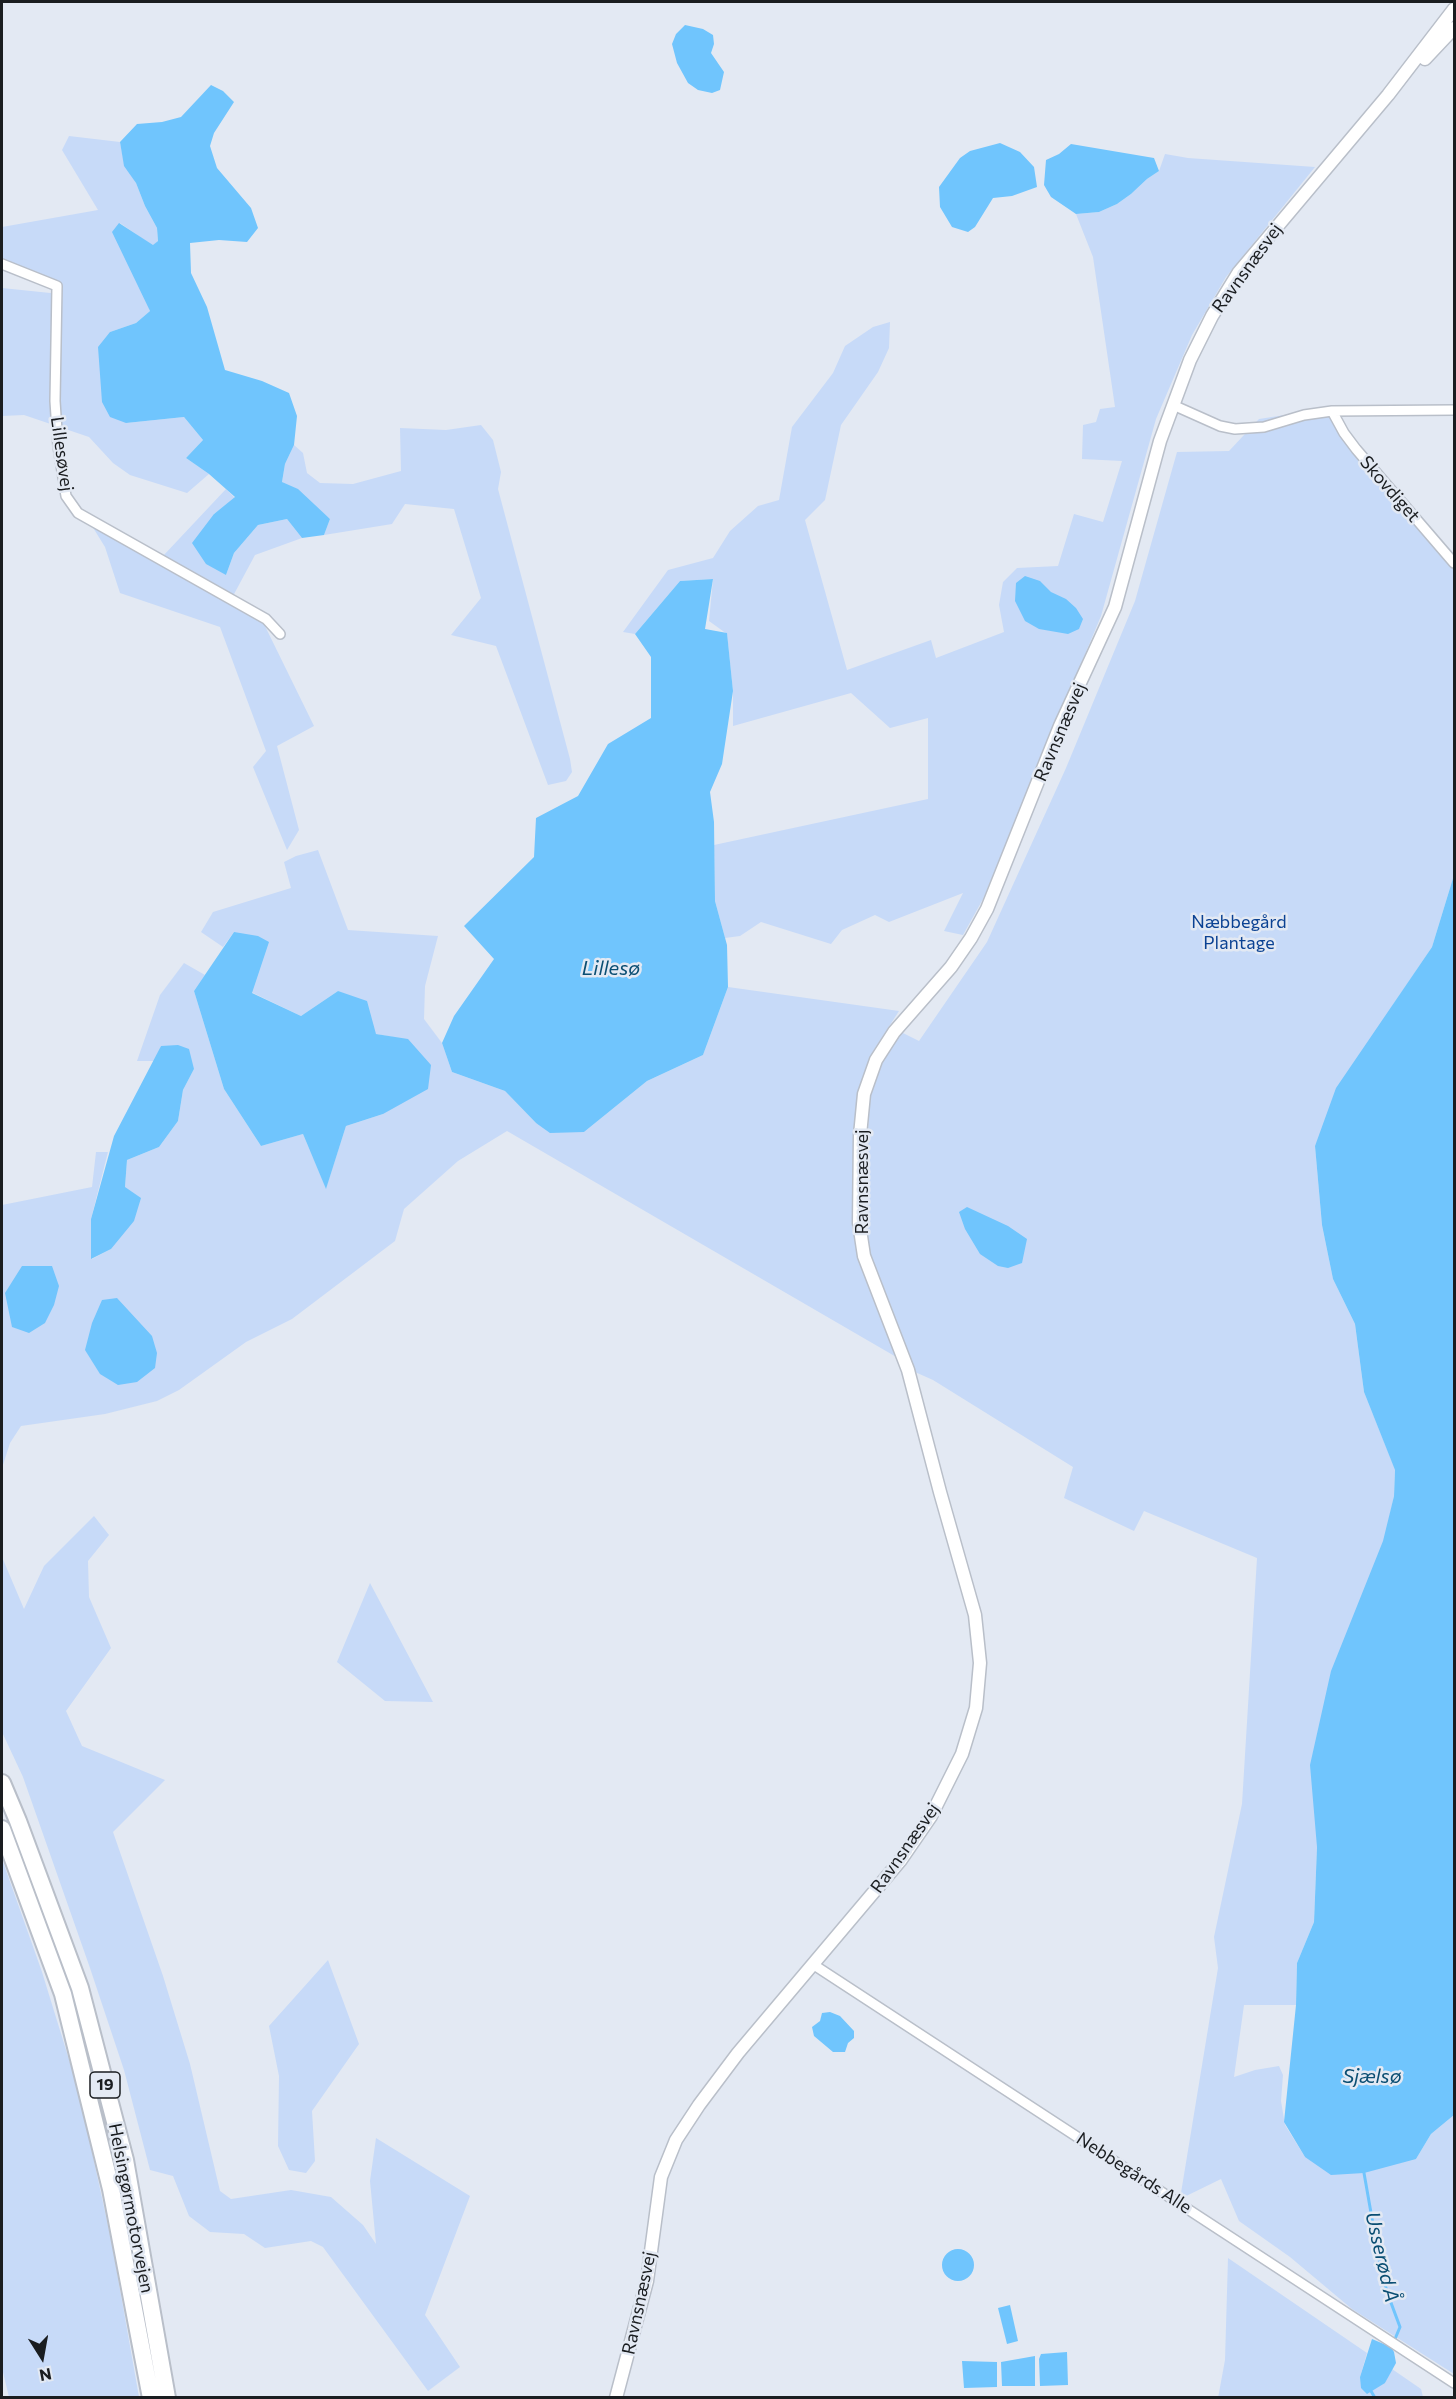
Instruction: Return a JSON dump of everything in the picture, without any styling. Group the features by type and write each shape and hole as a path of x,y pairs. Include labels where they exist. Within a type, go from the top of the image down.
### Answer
{"highway":[{"name":"Helsingørmotorvejen","path":"2,1783 83,2000 125,2160 167,2397"},
{"name":"Helsingørmotorvejen","path":"2,1828 63,1994 111,2189 151,2397"}],"main road":[{"name":"Ravnsnæsvej","path":"616,2397 647,2281 661,2176 676,2140 738,2053 900,1861 931,1816 962,1754 976,1708 980,1663 975,1615 908,1370 864,1256 859,1223 860,1135 864,1094 876,1060 894,1032 951,967 987,909 1060,726 1115,607 1160,441 1190,360 1212,316 1239,272 1388,95 1455,9"},
{"name":"Ravnsnæsvej","path":"1388,95 1455,28"}],"street":[{"name":"Lillesøvej","path":"2,264 57,286 55,401 58,446 66,496 78,513 266,619 280,634"},
{"path":"1173,405 1220,426 1235,429 1264,427 1304,415 1332,411 1455,410"},
{"name":"Skovdiget","path":"1332,411 1356,449 1455,563"},
{"name":"Nebbegårds Alle","path":"814,1965 1455,2383"}],"green space":[{"path":"69,136 120,142 124,163 157,228 158,241 153,246 120,223 150,311 136,323 110,332 126,423 184,417 203,440 186,458 209,474 187,493 130,475 113,463 89,437 24,415 2,416 2,288 60,294 61,284 2,260 2,227 98,210 62,150"},
{"path":"1165,154 1188,158 1315,167 1226,277 1192,335 1156,419 1101,616 983,899 963,935 944,931 963,893 889,922 875,915 842,930 831,944 761,922 740,936 725,938 715,901 714,845 928,799 928,718 890,728 851,693 733,726 733,691 727,634 709,621 713,579 680,581 635,634 623,632 668,570 713,558 730,531 758,506 779,500 792,427 833,373 845,346 873,327 890,322 889,348 878,372 841,425 825,500 805,520 847,670 931,640 936,658 1004,632 999,605 1003,582 1017,568 1058,566 1074,514 1103,522 1122,461 1082,459 1083,425 1096,422 1100,409 1115,407 1093,257 1076,214 1099,212 1117,204 1159,171"},
{"name":"Næbbegård Plantage","path":"1330,408 1349,448 1454,570 1454,875 1432,947 1393,1005 1315,1146 1322,1225 1333,1279 1355,1324 1364,1392 1395,1469 1394,1496 1317,1847 1314,1922 1297,1963 1296,2005 1244,2005 1234,2077 1255,2070 1279,2066 1283,2075 1281,2101 1285,2125 1305,2157 1416,2159 1431,2134 1454,2115 1454,2374 1352,2309 1290,2257 1239,2221 1221,2179 1180,2199 1218,1968 1214,1937 1242,1804 1257,1558 1144,1511 1134,1531 1064,1498 1073,1467 933,1380 915,1372 868,1251 863,1221 870,1096 882,1064 899,1031 919,1041 987,942 1066,768 1135,601 1177,452 1229,451 1259,419"},
{"path":"481,425 493,440 501,472 498,489 570,759 572,772 566,781 548,785 496,646 451,635 481,598 454,509 405,504 392,524 324,535 330,519 282,482 285,464 294,445 303,453 307,473 320,483 353,484 401,471 400,428 446,430"},
{"path":"226,489 235,498 214,514 226,575 234,553 258,525 287,519 302,538 255,555 233,596 163,556"},
{"path":"92,526 263,622 314,726 277,746 299,830 287,850 253,767 266,751 220,627 120,593 105,547"},
{"path":"318,850 348,930 438,936 425,986 424,1019 442,1043 452,1072 505,1091 536,1123 584,1132 647,1081 703,1055 728,987 899,1011 872,1053 860,1090 855,1221 857,1255 898,1358 507,1131 458,1161 404,1209 395,1241 292,1319 246,1342 179,1390 157,1401 105,1414 21,1426 10,1443 2,1468 2,1205 92,1187 96,1152 108,1152 91,1219 92,1259 111,1249 125,1187 127,1160 159,1147 178,1121 183,1090 194,1069 161,1046 155,1061 137,1061 160,995 184,963 205,975 194,991 224,1089 261,1146 303,1134 326,1188 346,1126 383,1114 408,1040 376,1034 338,991 301,1016 251,992 234,932 223,947 201,932 213,912 291,888 284,862"},
{"path":"94,1516 109,1535 88,1561 89,1597 111,1648 66,1711 82,1746 165,1780 113,1832 163,1976 190,2064 220,2191 231,2199 291,2190 331,2197 363,2225 376,2244 370,2181 376,2138 470,2196 425,2315 460,2367 428,2391 323,2247 311,2241 265,2248 244,2234 210,2232 189,2216 173,2176 150,2170 124,2070 90,1968 23,1777 2,1732 2,1557 24,1609 44,1566"},
{"path":"370,1583 433,1702 385,1701 337,1662"},
{"path":"2,1859 42,1972 79,2092 112,2244 139,2397 9,2397 2,2368"},
{"path":"328,1960 359,2044 312,2111 315,2161 306,2173 289,2170 278,2146 279,2076 269,2026"},
{"path":"1228,2258 1367,2353 1360,2377 1385,2383 1392,2369 1421,2389 1423,2397 1218,2398 1225,2360"}],"water":[{"path":"685,25 703,29 713,35 714,44 711,53 724,72 720,90 712,93 698,90 688,83 677,63 672,44 676,34"},
{"path":"211,85 223,91 234,102 214,133 210,146 217,168 251,208 258,228 247,242 219,240 190,243 191,273 207,307 225,370 262,381 289,393 297,416 294,445 285,464 282,482 298,489 330,519 324,535 302,538 287,519 258,525 234,553 226,575 206,564 192,543 214,514 235,497 209,474 186,458 203,440 184,417 126,423 110,417 102,402 98,347 110,332 136,323 150,311 112,232 119,223 153,245 158,241 157,228 136,183 124,166 120,142 137,124 162,122 181,117"},
{"path":"1000,143 1020,152 1034,167 1037,187 1012,196 993,198 975,227 968,232 952,227 940,207 939,187 960,158 970,151"},
{"path":"1071,144 1154,158 1159,171 1117,204 1099,212 1076,214 1051,197 1044,185 1046,160 1059,154"},
{"path":"1025,576 1040,581 1051,592 1066,599 1076,608 1083,619 1079,629 1068,634 1039,629 1025,621 1015,601 1016,583"},
{"name":"Lillesø","path":"713,579 705,629 727,633 733,691 722,764 710,792 714,822 715,901 727,945 728,987 703,1055 647,1081 584,1132 550,1133 536,1123 505,1091 452,1072 442,1043 454,1016 494,959 464,926 534,857 536,818 578,796 608,744 651,718 651,657 635,634 680,581"},
{"name":"Sjælsø","path":"1454,875 1454,2115 1431,2134 1416,2159 1364,2173 1331,2175 1305,2157 1284,2122 1296,2005 1297,1963 1314,1922 1317,1847 1310,1765 1331,1671 1383,1541 1394,1496 1395,1470 1364,1392 1355,1324 1333,1279 1322,1225 1315,1146 1336,1088 1432,947"},
{"path":"234,932 258,936 269,942 252,993 301,1016 338,991 367,1001 376,1034 408,1039 431,1065 428,1089 383,1114 346,1126 326,1189 303,1134 261,1146 224,1089 194,991"},
{"path":"178,1045 189,1049 194,1069 183,1090 178,1121 159,1147 127,1160 125,1187 141,1198 134,1221 111,1249 91,1259 91,1219 114,1136 161,1046"},
{"path":"967,1207 1008,1226 1027,1239 1022,1263 1008,1268 998,1266 980,1254 965,1229 959,1212"},
{"path":"22,1266 52,1266 59,1286 54,1305 45,1323 29,1333 12,1327 5,1293"},
{"path":"117,1298 152,1336 157,1353 155,1368 137,1382 118,1385 100,1374 85,1350 92,1323 102,1300"},
{"path":"830,2012 840,2016 854,2031 854,2038 848,2043 845,2052 833,2052 814,2036 812,2027 820,2021 822,2013"},
{"path":"958,2249 969,2254 974,2265 969,2276 958,2281 947,2276 942,2265 947,2254"},
{"path":"1010,2305 1018,2341 1007,2344 998,2308"},
{"path":"1372,2339 1391,2347 1396,2363 1385,2383 1367,2394 1361,2388 1360,2377"},
{"path":"1067,2352 1068,2385 1040,2386 1039,2359 1041,2354"},
{"path":"1035,2356 1035,2386 1002,2386 1001,2362"},
{"path":"962,2361 997,2362 997,2387 964,2388"}],"waterway":[{"name":"Usserød Å","path":"1364,2173 1380,2264 1387,2292 1400,2327 1395,2339"},
{"name":"Usserød Å","path":"1371,2391 1375,2398"}]}
